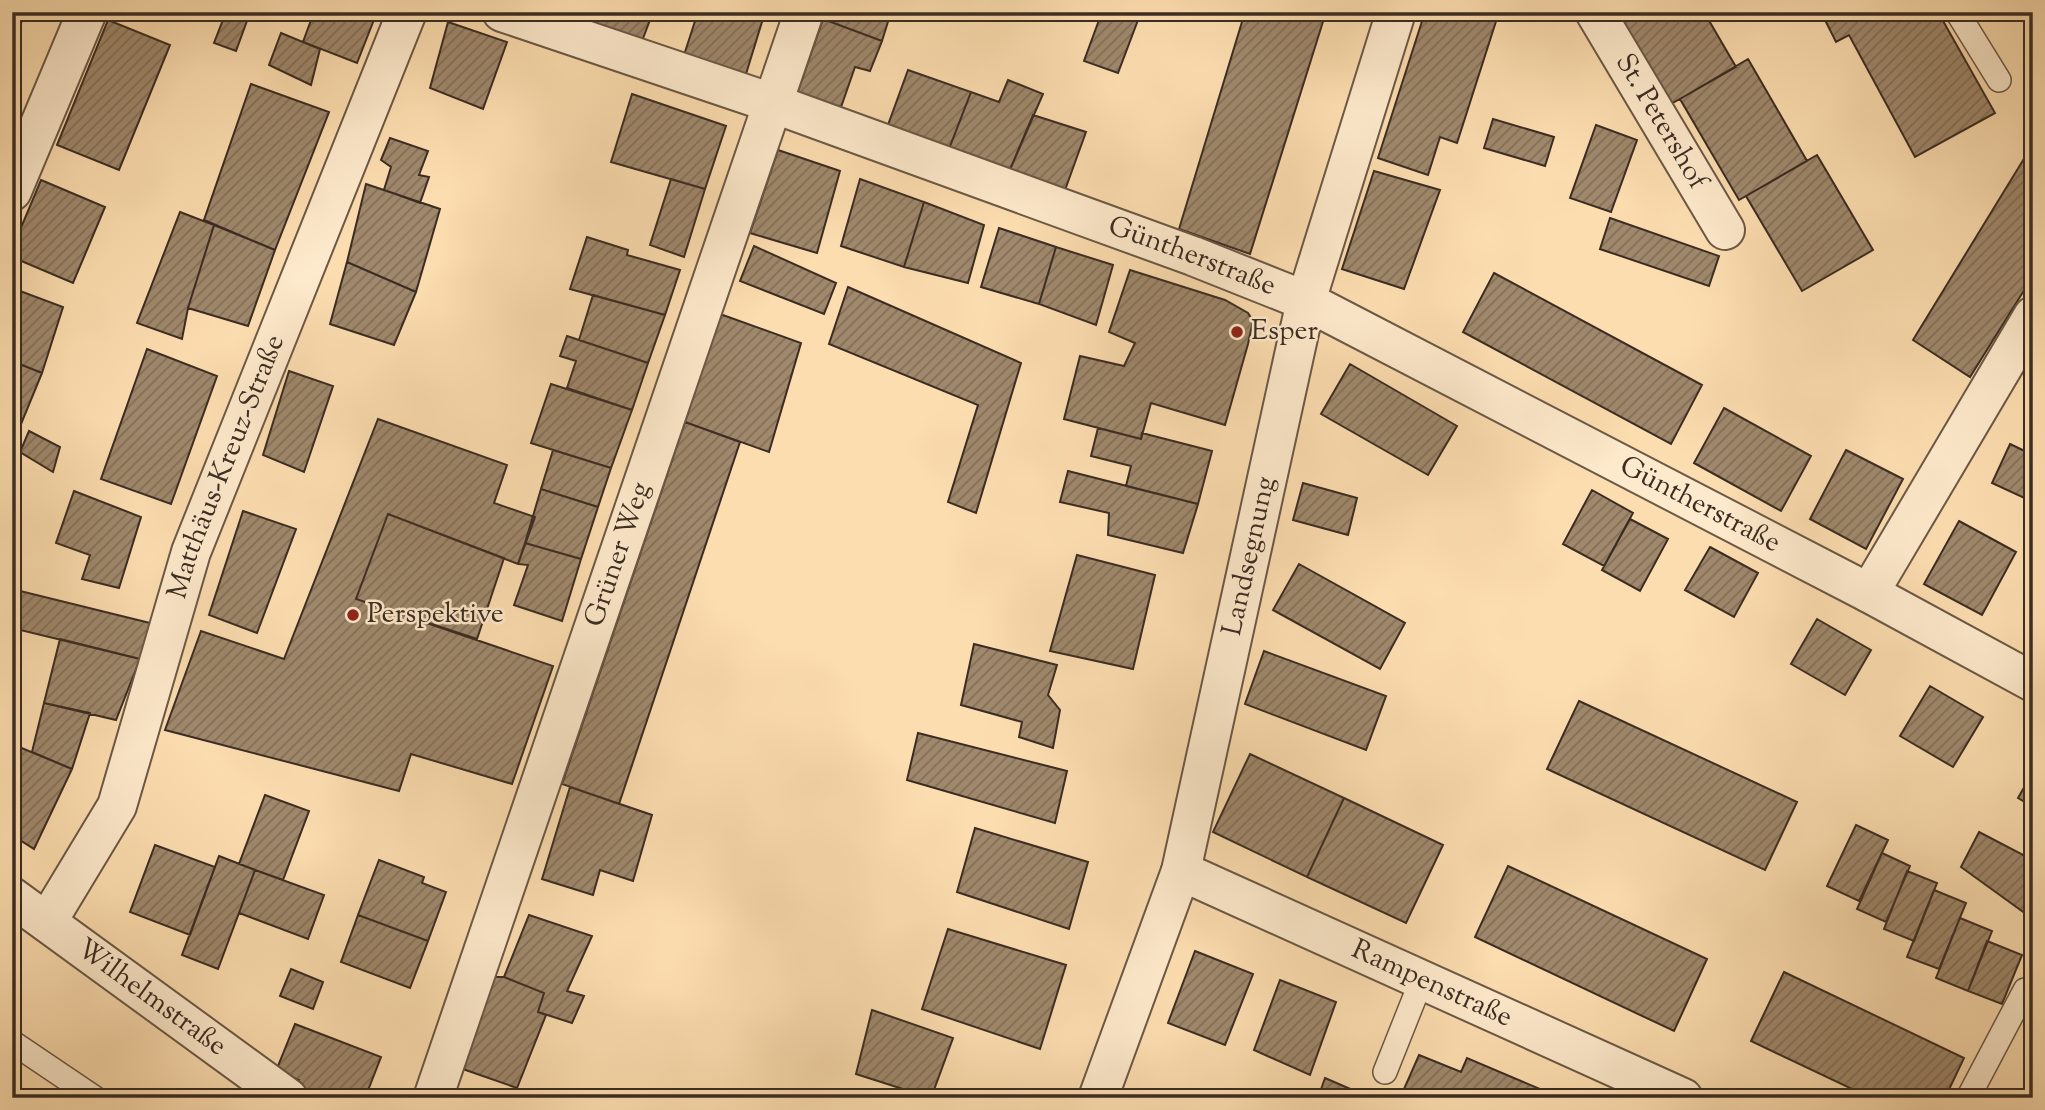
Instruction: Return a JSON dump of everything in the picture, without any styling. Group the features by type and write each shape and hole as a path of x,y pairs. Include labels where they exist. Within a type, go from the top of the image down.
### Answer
{"street":[{"path":"12,191 87,12"},
{"name":"Matthäus-Kreuz-Straße","path":"47,922 117,806 191,552 407,12"},
{"name":"Güntherstraße","path":"502,12 772,103 1193,256 1306,301 1870,593 2033,682"},
{"name":"Grüner Weg","path":"433,1098 804,12"},
{"name":"Landsegnung","path":"1098,1098 1181,871 1306,301 1396,12"},
{"name":"St. Petershof","path":"1595,12 1725,230"},
{"path":"1870,593 2033,316"},
{"name":"Rampenstraße","path":"1181,871 1683,1098"},
{"name":"Wilhelmstraße","path":"12,897 288,1098"}],"lane":[{"path":"1957,12 1999,80"},
{"path":"1385,1072 1422,979"},
{"path":"1968,1098 2025,990"},
{"path":"12,1042 95,1098"}],"building":[{"path":"226,12 234,12 248,18 236,51 214,43"},
{"path":"314,12 377,12 357,63 303,42"},
{"path":"599,12 653,12 642,41 594,24"},
{"path":"698,12 765,12 746,74 684,55"},
{"path":"825,12 891,12 882,41 823,19"},
{"path":"1102,12 1141,12 1118,73 1084,61"},
{"path":"1245,12 1326,12 1250,254 1179,229"},
{"path":"1425,12 1499,12 1457,143 1440,137 1428,175 1378,158"},
{"path":"1617,12 1704,12 1736,67 1671,104"},
{"path":"1821,12 1938,12 1995,113 1915,157 1849,35 1836,42"},
{"path":"12,13 23,18 12,47"},
{"path":"823,19 882,41 870,71 855,67 839,113 796,97"},
{"path":"108,20 170,45 119,170 57,145"},
{"path":"448,22 507,42 483,109 430,88"},
{"path":"281,33 320,49 311,85 269,65"},
{"path":"1748,59 1807,161 1739,200 1680,99"},
{"path":"908,70 971,92 949,149 888,125"},
{"path":"1008,80 1043,94 1009,172 949,149 971,92 999,102"},
{"path":"251,84 329,112 275,250 204,220"},
{"path":"632,94 726,126 705,189 611,162"},
{"path":"1033,115 1086,132 1065,190 1009,172"},
{"path":"1493,119 1554,137 1545,166 1484,148"},
{"path":"1596,125 1637,140 1611,212 1570,198"},
{"path":"390,138 428,151 419,175 429,177 420,203 384,190 391,167 381,160"},
{"path":"2033,144 2033,276 1970,377 1913,340"},
{"path":"778,150 840,171 817,253 750,233"},
{"path":"1817,155 1873,250 1802,291 1746,196"},
{"path":"1374,171 1440,190 1404,289 1342,269"},
{"path":"671,179 705,189 684,257 650,245"},
{"path":"860,179 924,202 904,267 841,246"},
{"path":"41,180 105,207 73,283 12,257 12,249"},
{"path":"366,184 440,209 416,292 347,262"},
{"path":"924,202 984,225 968,283 904,267"},
{"path":"180,212 214,225 188,308 182,339 137,323"},
{"path":"1610,218 1719,256 1709,286 1600,249"},
{"path":"214,225 275,250 248,326 188,308"},
{"path":"999,228 1056,247 1039,304 981,287"},
{"path":"587,237 628,250 627,255 680,270 665,315 570,289"},
{"path":"754,246 836,283 824,314 740,281"},
{"path":"1056,247 1113,265 1096,325 1039,304"},
{"path":"347,262 416,292 394,345 330,324"},
{"path":"1130,270 1225,300 1248,313 1253,321 1225,425 1151,403 1141,439 1064,419 1080,356 1124,366 1135,343 1109,332"},
{"path":"1494,273 1702,385 1671,444 1463,332"},
{"path":"848,287 1021,363 976,513 948,502 978,405 829,344"},
{"path":"12,288 63,307 42,373 12,361"},
{"path":"593,295 665,315 648,363 579,340"},
{"path":"720,314 801,343 769,452 685,422"},
{"path":"567,336 648,363 632,410 567,388 576,361 560,356"},
{"path":"147,349 217,376 171,504 101,479"},
{"path":"12,361 42,373 19,429 12,426"},
{"path":"1350,364 1457,426 1428,475 1321,414"},
{"path":"289,371 333,386 304,472 263,455"},
{"path":"551,384 632,410 611,468 531,443"},
{"path":"1724,408 1811,456 1781,511 1694,463"},
{"name":"Perspektive","path":"378,419 507,465 494,503 535,517 518,564 388,514 356,599 553,666 512,784 411,754 399,791 165,730 201,631 284,659"},
{"path":"685,422 740,442 619,804 562,784"},
{"path":"1098,428 1141,439 1142,433 1212,451 1198,504 1126,486 1131,466 1091,456"},
{"path":"29,431 60,447 53,472 20,452"},
{"path":"2010,444 2033,455 2033,502 1992,483"},
{"path":"553,450 611,468 598,507 541,489"},
{"path":"1846,450 1903,479 1866,549 1810,519"},
{"path":"1068,471 1198,504 1183,553 1108,535 1109,513 1060,502"},
{"path":"1303,483 1357,498 1348,535 1293,520"},
{"path":"541,489 598,507 581,559 525,543"},
{"path":"1592,490 1633,513 1604,566 1563,544"},
{"path":"74,491 141,517 119,588 82,579 90,555 56,543"},
{"path":"243,511 296,529 257,633 209,615"},
{"path":"388,514 504,558 477,639 356,599"},
{"path":"1630,519 1668,539 1640,591 1602,570"},
{"path":"1959,521 2016,552 1982,615 1924,584"},
{"path":"525,543 581,559 562,621 514,605 528,565 518,564"},
{"path":"1710,547 1758,573 1734,617 1685,590"},
{"path":"1077,555 1155,575 1133,669 1050,651"},
{"path":"1299,564 1405,623 1380,669 1273,610"},
{"path":"12,589 150,623 140,659 12,628"},
{"path":"1817,619 1871,650 1845,695 1791,664"},
{"path":"60,639 140,659 116,720 44,703"},
{"path":"974,644 1057,665 1048,695 1060,710 1053,748 1019,737 1022,722 961,705"},
{"path":"1264,651 1386,696 1366,750 1245,704"},
{"path":"1930,686 1983,717 1953,767 1900,736"},
{"path":"1579,701 1797,802 1765,870 1547,769"},
{"path":"44,703 90,713 72,769 32,752"},
{"path":"918,733 1067,771 1055,823 907,780"},
{"path":"12,744 72,769 34,849 12,835"},
{"path":"1250,754 1344,798 1307,877 1213,832"},
{"path":"2033,772 2033,807 2018,798"},
{"path":"570,787 652,815 633,881 600,870 593,895 542,879"},
{"path":"265,795 309,811 283,880 239,864"},
{"path":"1344,798 1443,845 1406,923 1307,877"},
{"path":"1856,825 1888,840 1859,901 1827,886"},
{"path":"975,828 1088,862 1069,929 957,892"},
{"path":"1979,832 2033,860 2033,919 1961,867"},
{"path":"155,845 215,867 190,935 130,912"},
{"path":"1882,853 1910,866 1886,922 1857,909"},
{"path":"219,856 255,870 218,969 182,955"},
{"path":"379,860 424,877 422,883 446,892 428,941 358,915"},
{"path":"1508,866 1707,959 1674,1031 1475,937"},
{"path":"255,870 324,895 308,939 239,913"},
{"path":"1907,871 1937,883 1914,941 1884,929"},
{"path":"1934,890 1966,903 1939,969 1907,957"},
{"path":"358,915 428,941 410,988 341,962"},
{"path":"529,915 592,936 567,991 584,996 572,1023 538,1012 544,993 504,977"},
{"path":"1960,918 1992,931 1968,991 1936,978"},
{"path":"948,929 1066,965 1040,1049 922,1009"},
{"path":"1987,941 2022,955 2002,1004 1968,991"},
{"path":"1195,951 1253,974 1225,1045 1168,1023"},
{"path":"291,969 323,982 313,1009 280,996"},
{"path":"1784,972 1964,1058 1945,1098 1871,1098 1751,1041"},
{"path":"488,977 504,977 544,993 538,1012 546,1015 517,1088 460,1068"},
{"path":"1280,980 1336,1002 1310,1075 1254,1050"},
{"path":"872,1010 953,1038 931,1098 856,1074"},
{"path":"295,1024 381,1057 365,1098 312,1098 295,1091 299,1080 276,1071"},
{"path":"1419,1055 1461,1072 1467,1058 1561,1098 1400,1098"},
{"path":"1325,1078 1371,1098 1318,1098"}],"place":[{"name":"Esper","path":"1237,332"},
{"name":"Perspektive","path":"353,615"}]}
